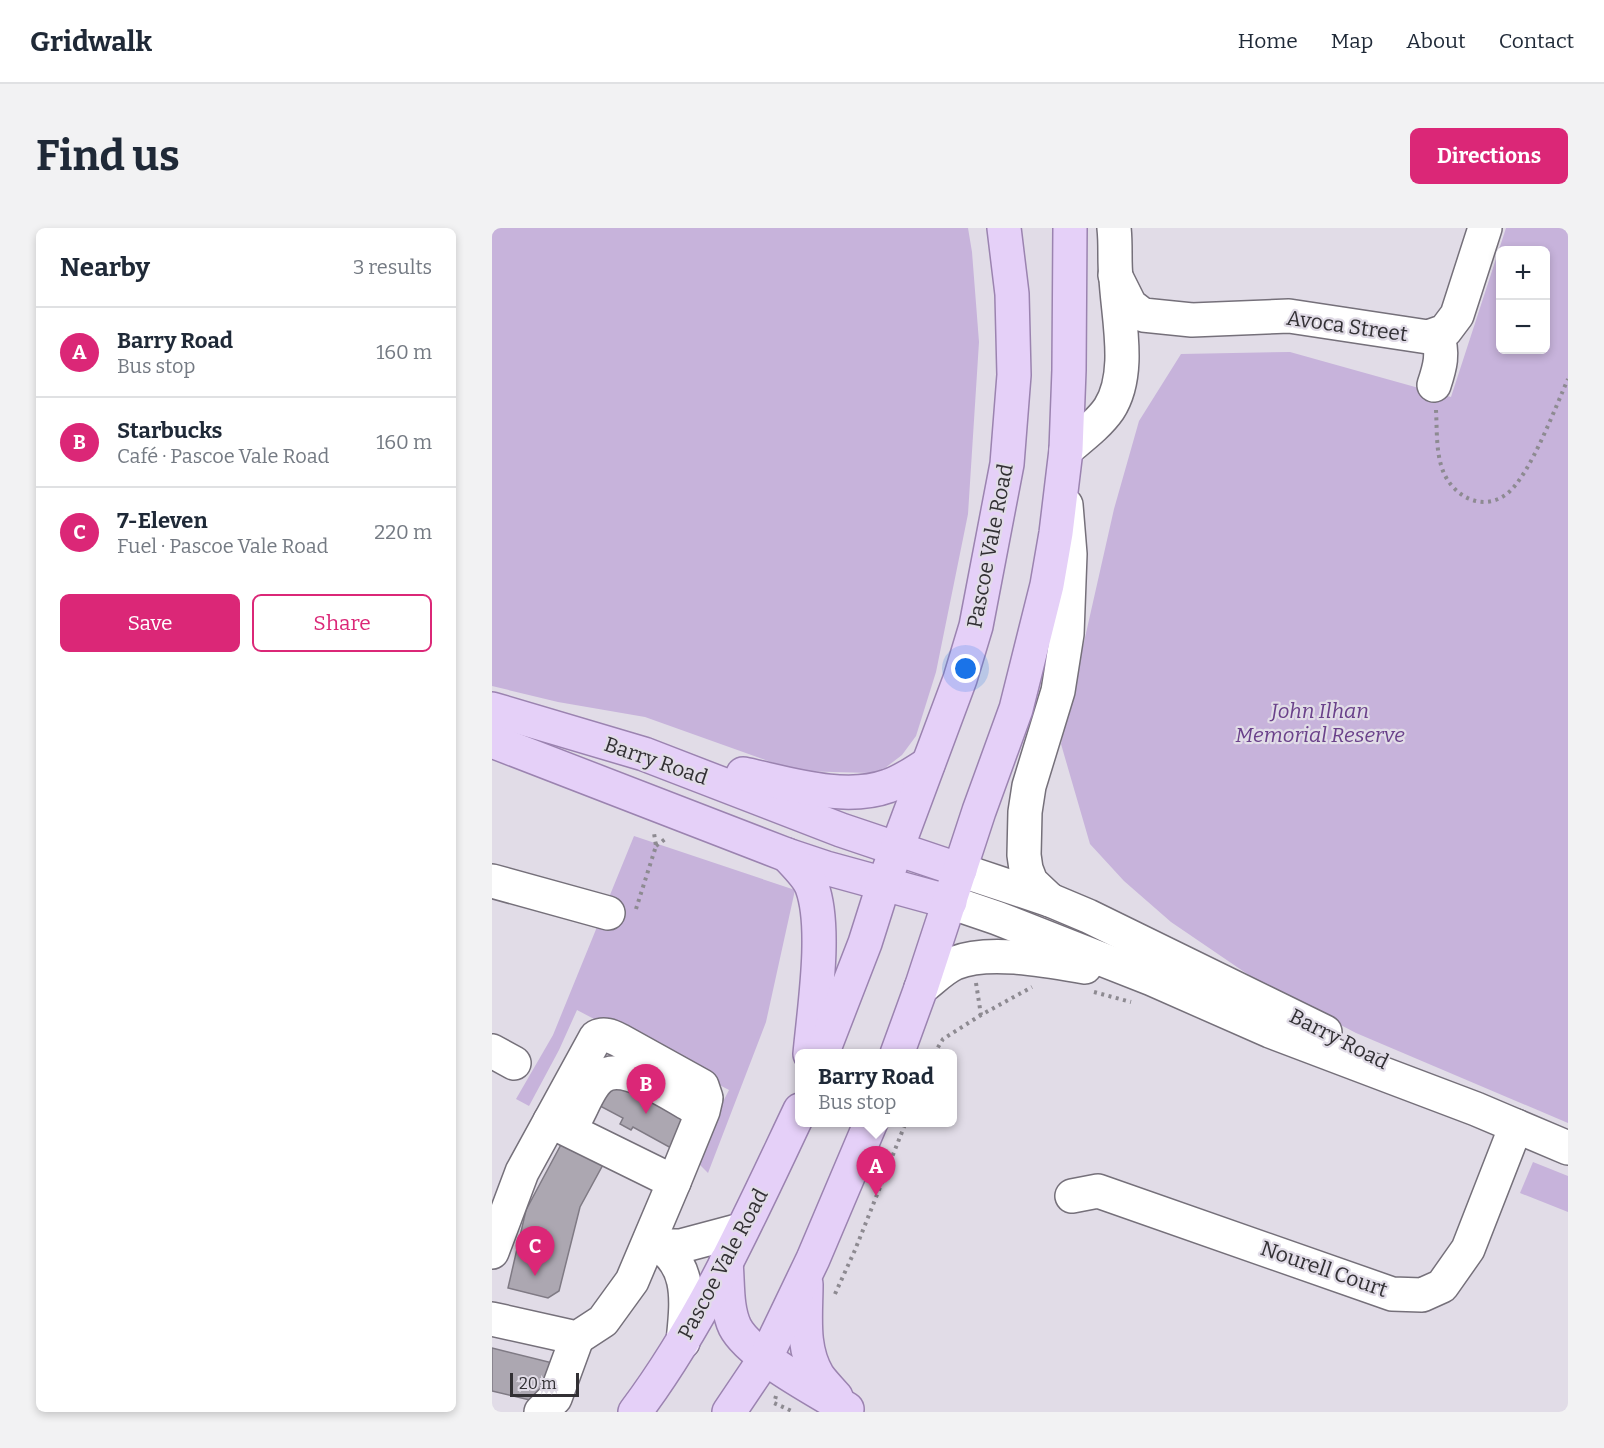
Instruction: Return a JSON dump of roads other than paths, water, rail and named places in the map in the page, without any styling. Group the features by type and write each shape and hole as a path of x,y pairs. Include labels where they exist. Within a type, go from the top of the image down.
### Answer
{"main road":[{"name":"Pascoe Vale Road","path":"824,1049 865,943 884,883 960,679 976,626 1007,464 1014,375 1012,294 1004,228"},
{"path":"898,1049 1016,709 1047,585 1065,463 1069,370 1070,228"},
{"name":"Barry Road","path":"492,709 644,754 897,849 960,870"},
{"name":"Barry Road","path":"492,741 787,855 950,902"},
{"path":"644,754 799,787 842,791 872,791 888,786 928,764"},
{"path":"787,855 812,885 817,905 819,941 810,1049"},
{"name":"Pascoe Vale Road","path":"636,1412 683,1342 726,1262 795,1120"},
{"path":"736,1402 766,1357 807,1273 869,1127"},
{"path":"726,1262 730,1310 735,1326 743,1339 766,1357 849,1411"},
{"path":"807,1273 805,1330 808,1353 818,1376 849,1411"},
{"path":"736,1402 785,1402 784,1392 849,1411"}],"street":[{"path":"1050,900 1031,882 1026,869 1025,812 1029,786 1058,691 1067,634 1070,554 1065,463 1109,409 1121,378 1114,228"},
{"path":"1434,385 1442,357 1447,325 1485,228"},
{"name":"Avoca Street","path":"1115,275 1130,305 1136,311 1154,317 1192,320 1289,316 1428,337 1447,325"},
{"name":"Avoca Street","path":"1122,361 1140,334 1154,328 1192,320"},
{"name":"Barry Road","path":"960,870 1050,900 1088,916 1263,1000 1476,1109"},
{"path":"492,880 621,915"},
{"name":"Barry Road","path":"950,902 997,918 1146,992 1270,1031 1476,1109 1568,1148"},
{"path":"921,988 955,963 975,958 1016,958 1049,961 1146,992"},
{"path":"492,1252 522,1172 602,1076 622,1072 637,1077 703,1112 674,1182 656,1243 603,1321 577,1338 555,1398 541,1412"},
{"path":"560,1125 674,1182"},
{"name":"Nourell Court","path":"1072,1196 1098,1191 1392,1294 1422,1295 1442,1286 1468,1249 1516,1126"},
{"path":"656,1243 681,1246 741,1230"},
{"path":"656,1243 677,1262 683,1276 687,1300 683,1342"},
{"path":"492,1318 577,1338"}],"place":[{"name":"Starbucks","path":"646,1114"},
{"name":"Barry Road","path":"876,1196"},
{"name":"7-Eleven","path":"535,1276"}],"park label":[{"name":"John Ilhan Memorial Reserve","path":"1320,723"}]}
